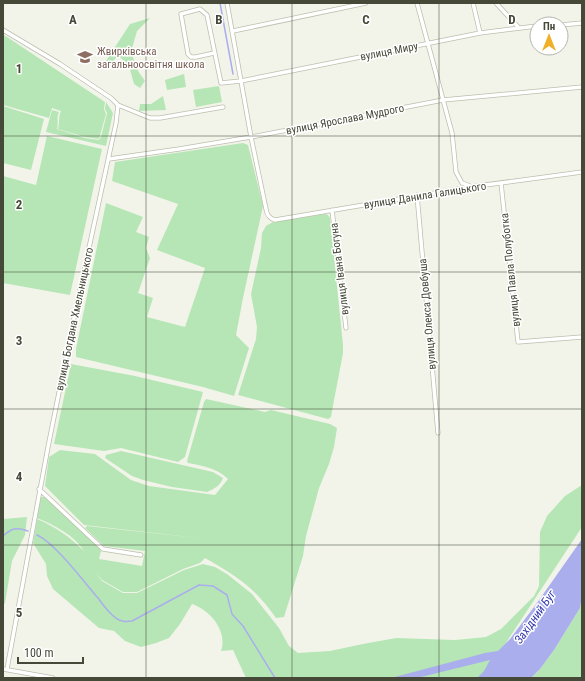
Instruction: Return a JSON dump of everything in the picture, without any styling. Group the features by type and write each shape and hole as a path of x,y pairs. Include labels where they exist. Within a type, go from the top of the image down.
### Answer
{"street":[{"path":"227,3 251,137"},
{"path":"233,31 366,3"},
{"path":"417,3 452,133 456,172 462,183 470,186"},
{"path":"473,3 480,33"},
{"path":"496,3 519,28"},
{"path":"200,9 204,11 207,15 214,53 196,57 191,57 188,54 181,14 200,9"},
{"path":"569,24 582,23"},
{"name":"вулиця Миру","path":"214,53 221,83 241,81 480,33 529,27"},
{"path":"3,30 60,64 111,98 118,105 150,118 160,118 223,107"},
{"name":"вулиця Ярослава Мудрого","path":"109,159 251,137 443,100 582,87"},
{"name":"вулиця Богдана Хмельницького","path":"5,669 76,308 109,159 118,105"},
{"name":"вулиця Данила Галицького","path":"251,137 266,209 269,217 275,220 470,186 582,172"},
{"name":"вулиця Павла Полуботка","path":"501,183 518,342 582,337"},
{"name":"вулиця Олекса Довбуша","path":"417,195 438,433"},
{"name":"вулиця Івана Богуна","path":"332,210 346,328"},
{"path":"40,489 103,548 140,555"},
{"path":"5,669 53,678"}],"green space":[{"path":"150,18 137,31 131,52 138,71 145,81 140,88 134,84 129,66 118,55 112,63 106,61 130,24"},
{"path":"4,35 105,102 104,109 106,114 99,139 85,137 58,129 61,111 52,108 49,118 3,105"},
{"path":"184,74 186,87 167,90 165,80"},
{"path":"219,86 222,102 196,107 193,90"},
{"path":"163,96 166,110 139,111 140,104 151,104"},
{"path":"106,102 113,113 106,146 46,132 52,110 59,112 57,129 85,138 99,140 107,113 105,109"},
{"path":"3,106 44,119 31,170 3,163"},
{"path":"47,136 102,149 70,295 3,283 3,176 36,185"},
{"path":"243,143 248,145 263,206 236,335 249,348 234,396 203,387 76,357 76,349 106,203 143,217 136,232 149,237 146,248 150,258 138,293 153,298 147,317 185,327 205,268 157,250 178,204 112,181 115,162"},
{"path":"325,214 330,218 343,345 343,353 331,417 328,419 238,395 256,339 257,327 251,294 261,248 262,233 266,226 273,222"},
{"path":"71,364 135,376 203,392 185,457 178,462 121,448 104,451 54,444"},
{"path":"206,399 265,412 271,410 330,424 337,428 334,447 319,488 306,536 303,556 284,617 276,618 248,586 205,558 200,563 183,569 137,592 123,592 102,580 96,573 102,581 123,593 137,593 184,570 203,564 215,567 227,574 252,594 279,628 289,646 298,653 330,651 396,638 455,640 486,637 501,629 534,596 539,586 540,532 547,516 565,496 582,485 582,527 483,678 246,678 233,650 221,651 223,643 222,636 216,622 205,611 192,604 180,624 169,638 141,647 125,641 114,631 99,628 53,589 47,576 46,564 33,543 37,519 62,533 84,551 69,535 57,527 37,518 41,497 46,497 100,548 101,551 99,559 142,566 145,551 104,546 85,528 87,526 208,539 84,525 45,486 49,457 60,450 95,454 131,480 149,486 215,495 228,479 219,472 204,466 188,463 187,461"},
{"path":"121,451 213,472 223,478 216,487 207,492 172,487 143,480 132,476 105,458 106,455"},
{"path":"27,517 25,535 12,561 5,603 3,606 3,519"},
{"path":"582,597 582,678 531,678 540,669 554,650 580,608"}],"water":[{"name":"Західний Буг","path":"582,539 582,597 580,608 554,650 540,669 531,678 477,678 484,671 490,660 417,678 391,678 485,653 498,651 510,639 537,603"}],"waterway":[{"path":"220,3 233,74"},
{"path":"3,536 14,529 28,531"},
{"path":"37,535 44,539 61,554 109,612 115,618 122,621 132,621 199,585 213,586 227,595 232,614 243,626 275,678"}],"place":[{"name":"Жвирківська загальноосвітня школа","path":"85,57"}]}
